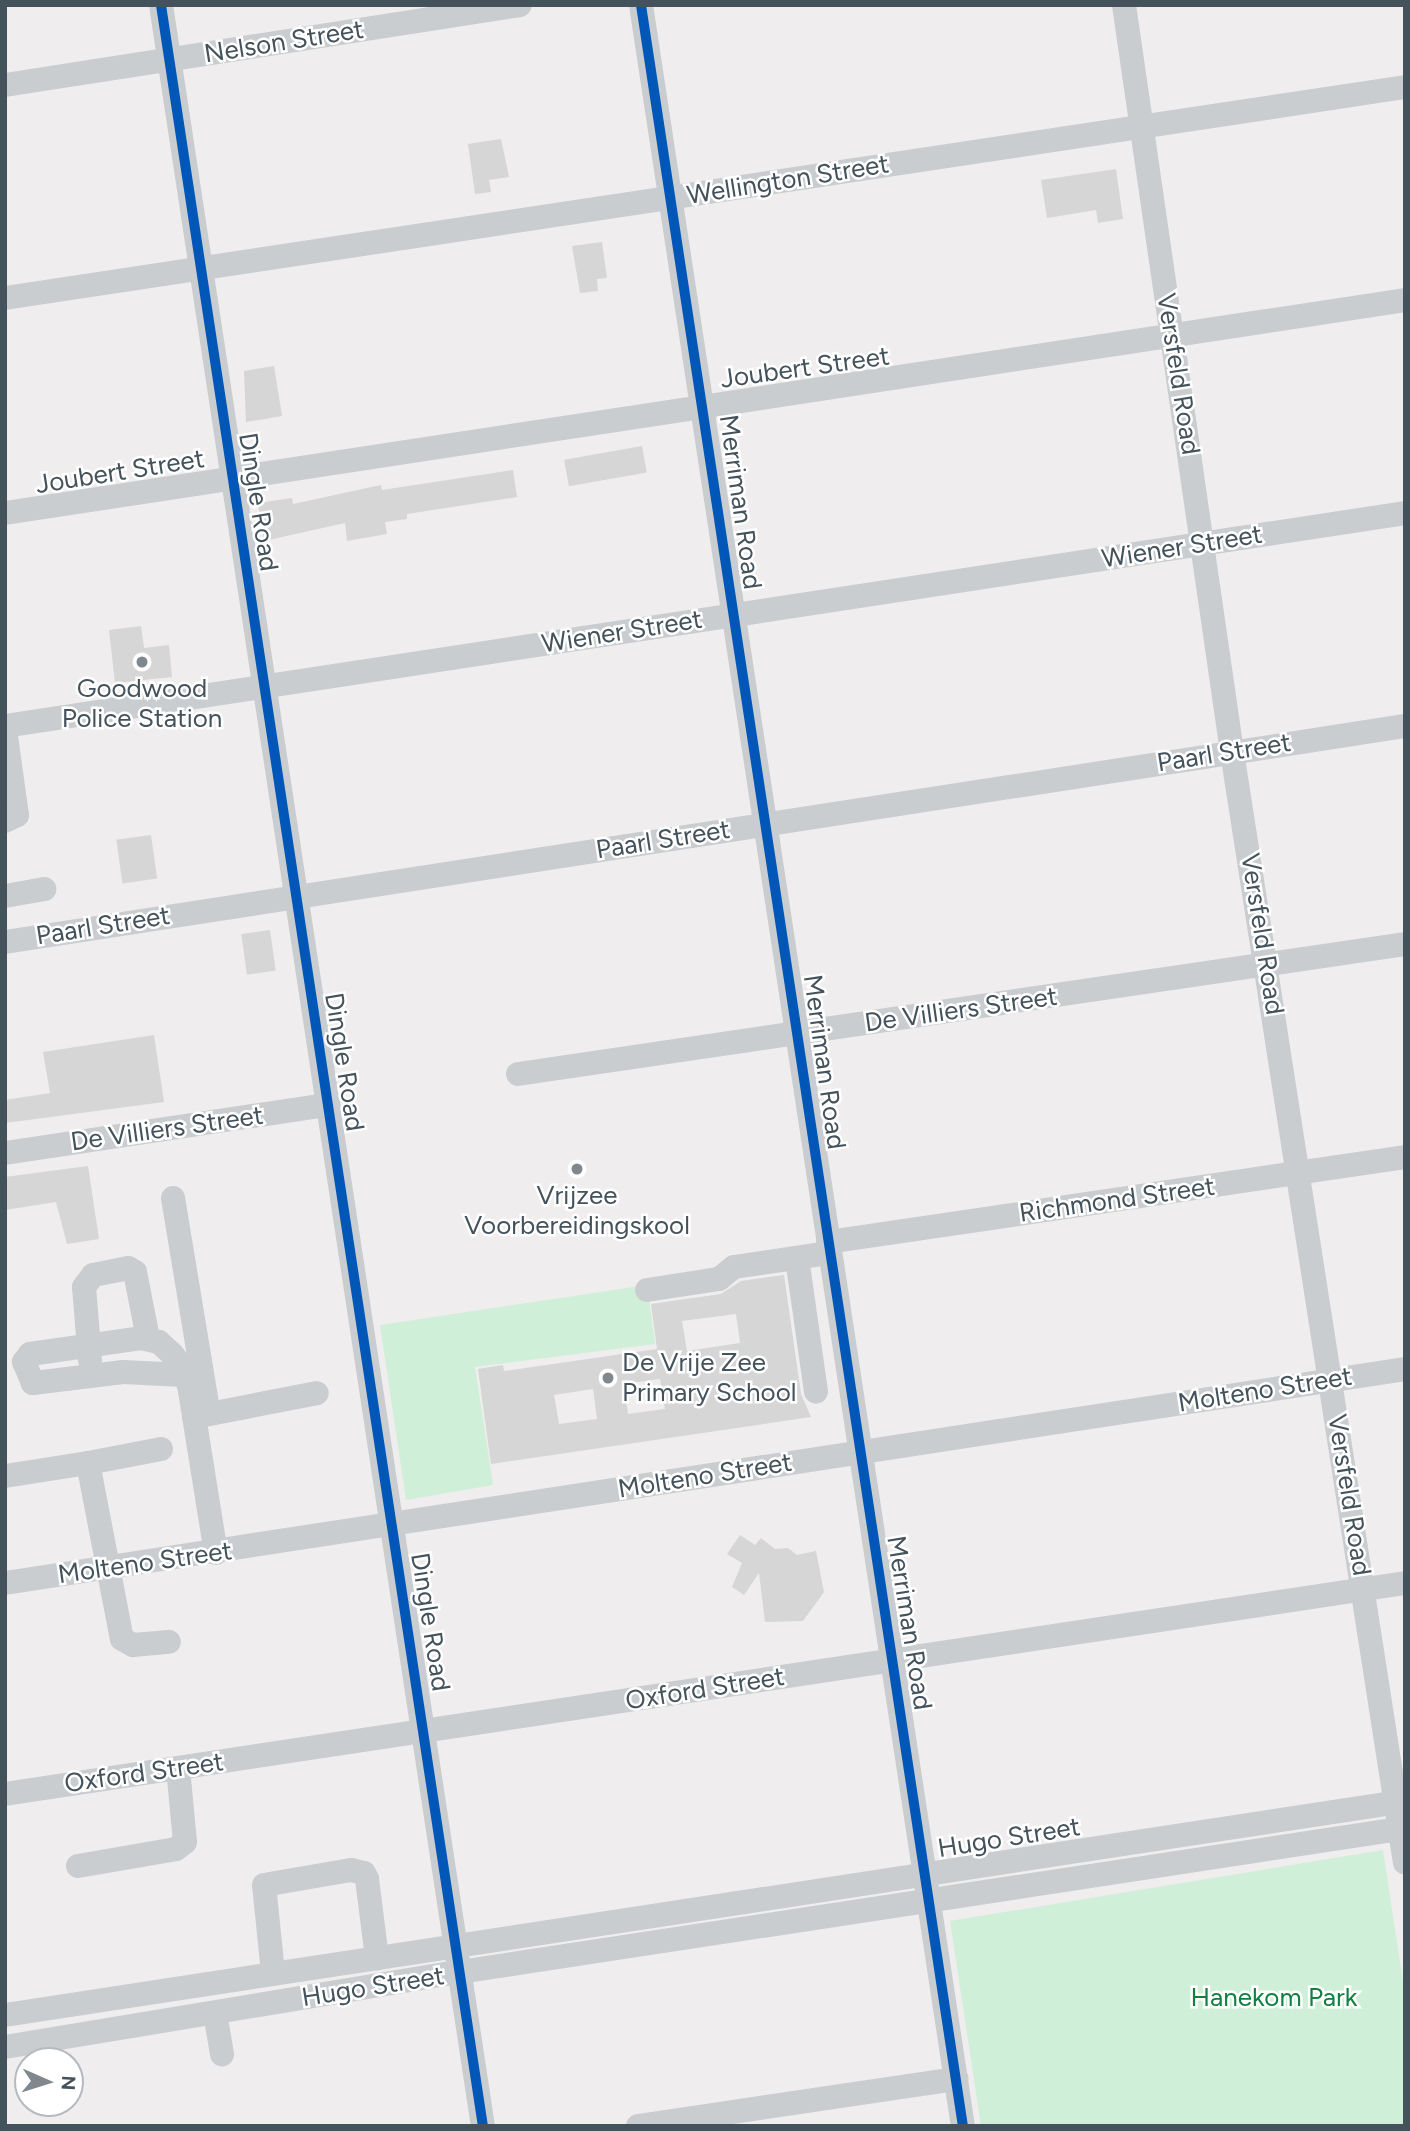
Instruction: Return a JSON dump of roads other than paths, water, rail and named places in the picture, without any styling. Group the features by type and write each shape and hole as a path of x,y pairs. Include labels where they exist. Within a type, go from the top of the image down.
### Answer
{"street":[{"name":"Dingle Road","path":"161,5 483,2126"},
{"name":"Nelson Street","path":"5,85 520,5"},
{"name":"Merriman Road","path":"641,5 964,2126"},
{"name":"Versfeld Road","path":"1124,5 1204,543 1232,752 1268,966 1363,1589 1400,1801 1405,1863"},
{"name":"Wellington Street","path":"5,298 1405,86"},
{"name":"Joubert Street","path":"5,513 1405,300"},
{"name":"Wiener Street","path":"5,727 1405,513"},
{"name":"Paarl Street","path":"5,942 1405,726"},
{"path":"5,727 17,811 16,818 5,821"},
{"path":"5,896 44,889"},
{"name":"De Villiers Street","path":"518,1074 1405,944"},
{"name":"De Villiers Street","path":"5,1153 328,1105"},
{"name":"Richmond Street","path":"647,1290 719,1279 734,1267 797,1258 829,1247 1405,1157"},
{"path":"173,1198 216,1553"},
{"path":"797,1258 816,1392"},
{"path":"92,1375 85,1282 93,1275 128,1268 138,1277 140,1354 133,1371"},
{"path":"184,1375 133,1371 33,1383 24,1364 30,1354 140,1338 173,1354 184,1375 201,1416"},
{"name":"Molteno Street","path":"5,1583 216,1553 860,1451 1405,1369"},
{"path":"201,1416 317,1393"},
{"path":"5,1476 161,1449"},
{"path":"88,1463 122,1639 133,1645 169,1642"},
{"name":"Oxford Street","path":"5,1794 1405,1583"},
{"path":"78,1866 176,1849 185,1842 178,1768"},
{"name":"Hugo Street","path":"5,2015 1400,1801"},
{"name":"Hugo Street","path":"5,2047 460,1972 1402,1828"},
{"path":"273,1973 261,1895 264,1885 351,1870 364,1873 367,1879 377,1958"},
{"path":"215,2013 222,2054"},
{"path":"638,2126 957,2079"}],"place":[{"name":"Goodwood Police Station","path":"142,662"},
{"name":"Vrijzee Voorbereidingskool","path":"577,1169"},
{"name":"De Vrije Zee Primary School","path":"608,1378"}],"park label":[{"name":"Hanekom Park","path":"1274,1998"}]}
